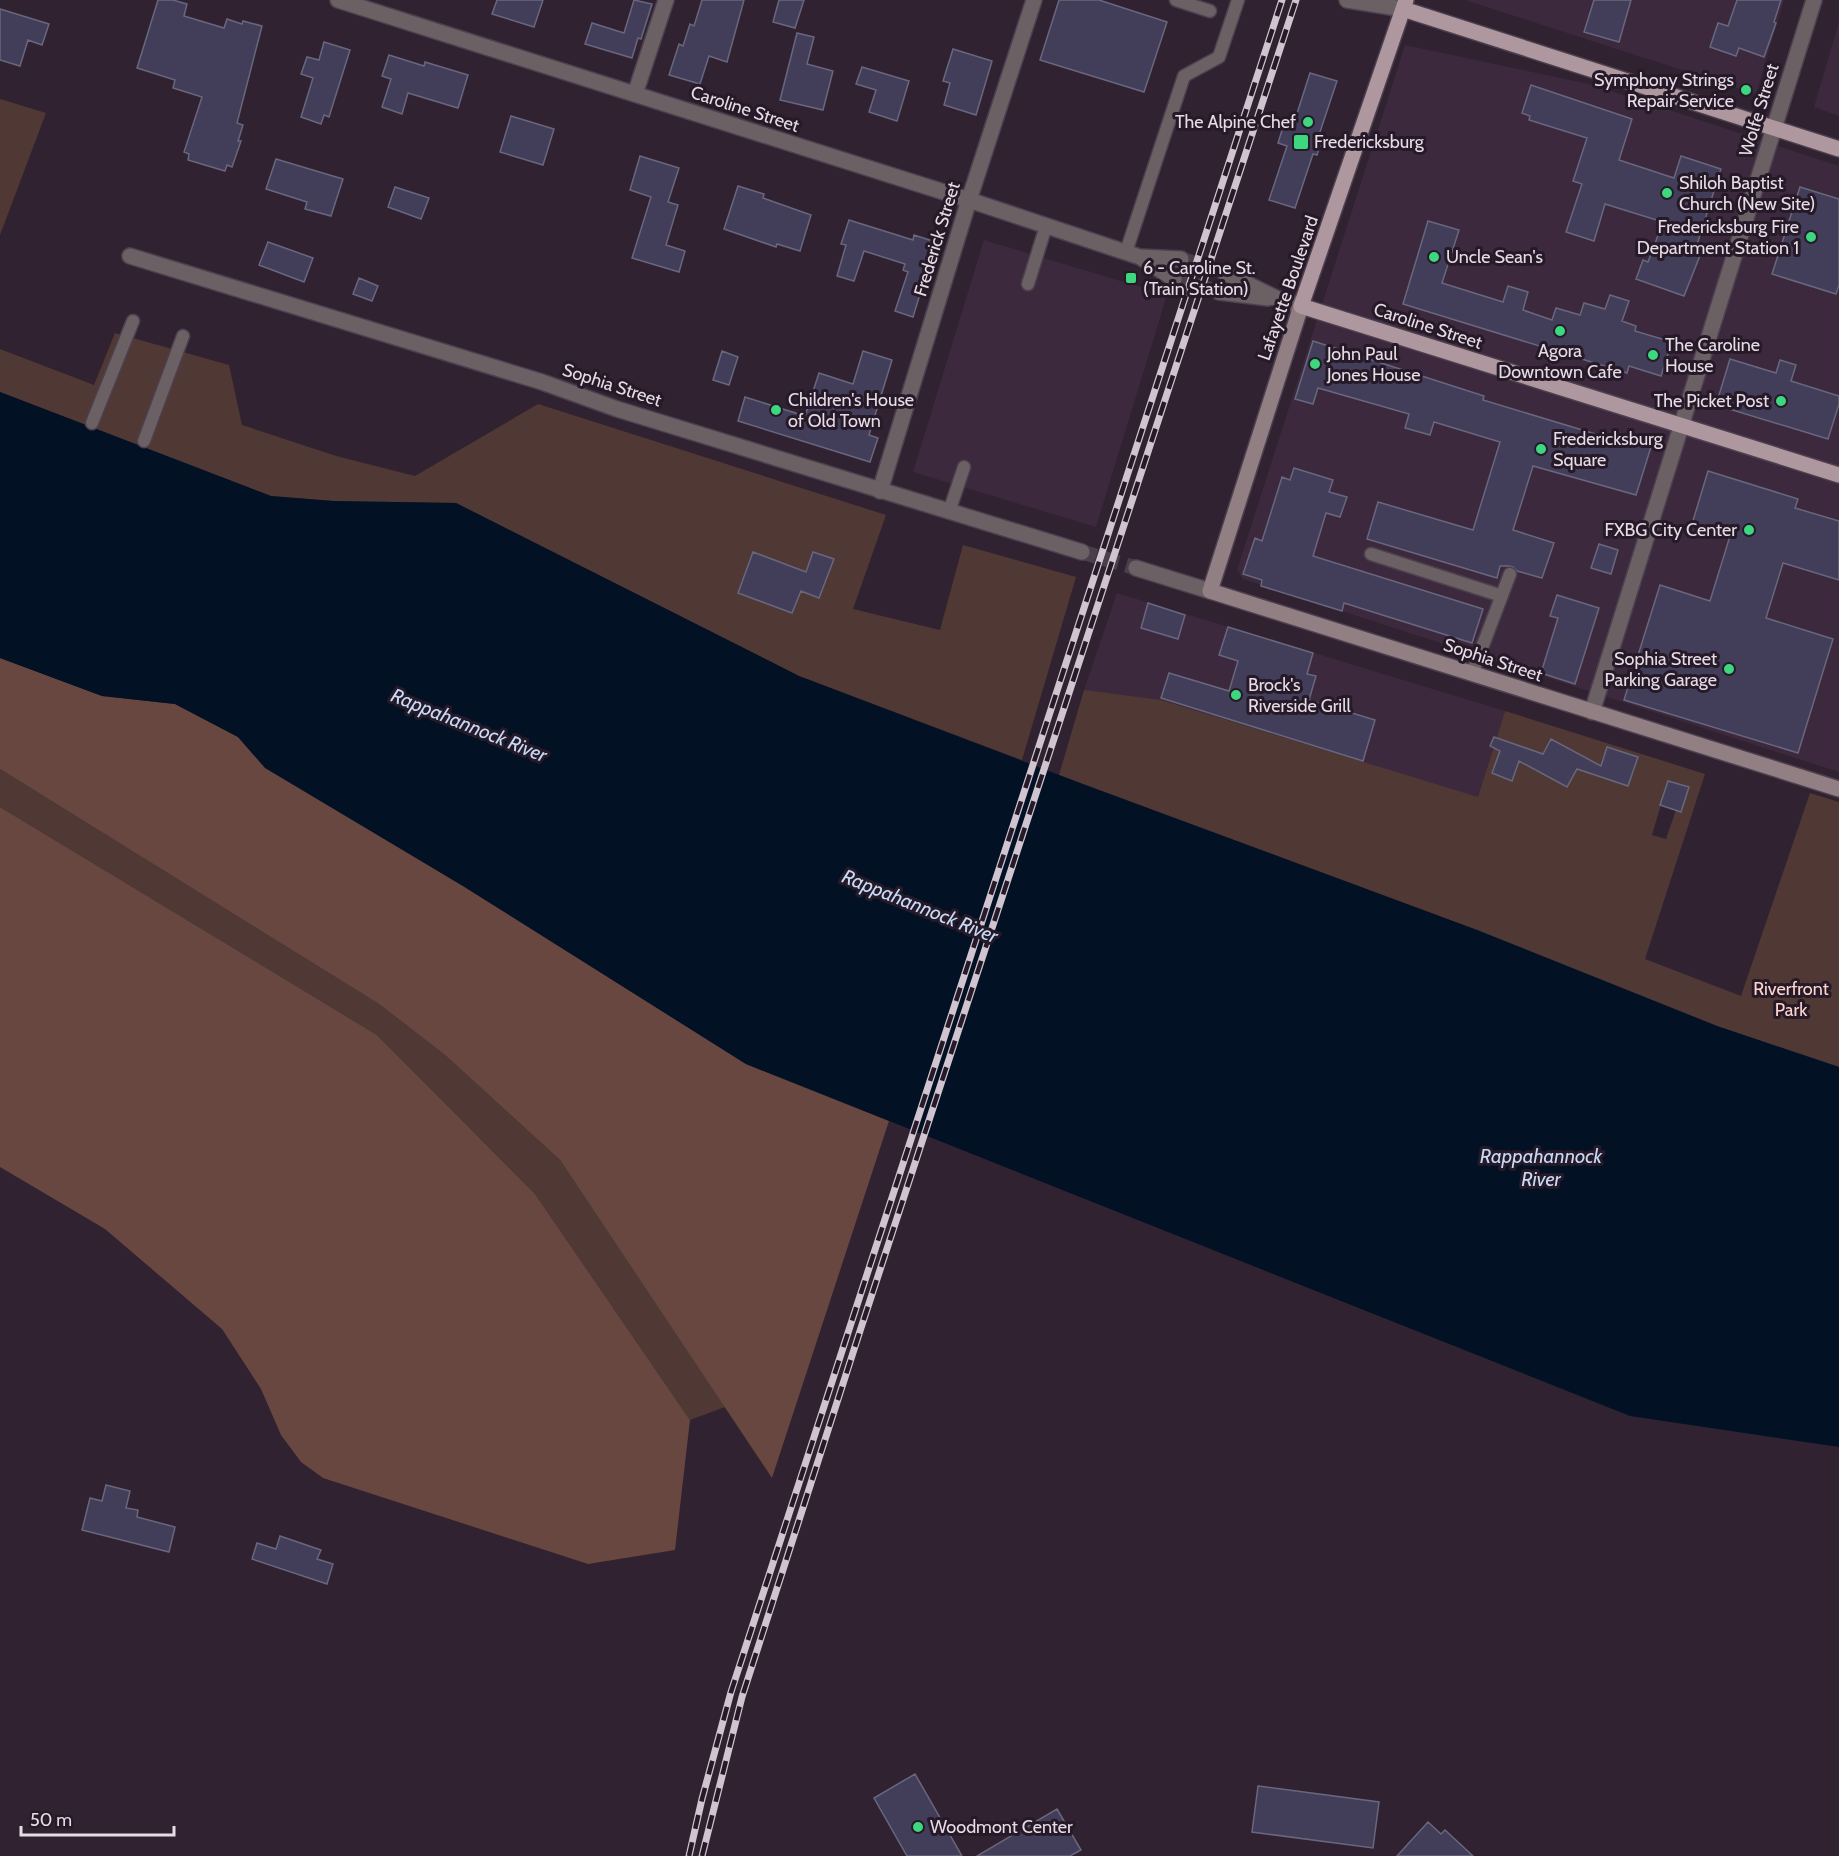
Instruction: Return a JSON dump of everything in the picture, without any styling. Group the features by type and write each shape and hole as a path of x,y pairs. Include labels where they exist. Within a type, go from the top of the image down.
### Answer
{"main road":[{"path":"1405,5 1839,149"},
{"name":"Lafayette Boulevard","path":"1210,591 1301,306 1405,5"},
{"name":"Caroline Street","path":"1301,306 1839,475"},
{"name":"Sophia Street","path":"1210,591 1839,789"}],"street":[{"name":"Caroline Street","path":"338,0 969,200 1133,255 1174,279"},
{"path":"635,94 666,0"},
{"name":"Frederick Street","path":"880,491 969,200 1034,0"},
{"path":"1347,0 1405,5"},
{"name":"Wolfe Street","path":"1592,712 1814,0"},
{"name":"Caroline Street","path":"1133,255 1181,259"},
{"name":"Sophia Street","path":"130,256 542,382 617,409 1082,552"},
{"name":"Caroline Street","path":"1225,273 1280,300"},
{"name":"Caroline Street","path":"1219,292 1280,300 1301,306"},
{"name":"Sophia Street","path":"1136,568 1210,591"}],"lane":[{"path":"1176,0 1210,10"},
{"path":"1133,255 1184,76 1219,57 1238,0"},
{"path":"1028,284 1046,226"},
{"path":"92,423 133,321"},
{"path":"144,441 183,336"},
{"path":"950,512 964,467"},
{"path":"1371,554 1502,596"},
{"path":"1472,674 1510,574"}],"shaded area":[{"path":"1465,0 1784,0 1756,94"},
{"path":"1839,22 1839,116 1814,107"},
{"path":"1405,45 1593,85 1839,166 1839,772 1243,579 1237,570"},
{"path":"984,240 1167,295 1096,527 913,472"},
{"path":"1117,593 1505,711 1478,797 1084,690"},
{"path":"0,658 102,696 175,704 238,737 266,768 463,886 746,1064 889,1121 772,1478 560,1160 445,1055 379,1004 0,769"},
{"path":"0,807 377,1035 535,1194 690,1420 675,1550 588,1564 323,1478 301,1462 281,1435 261,1389 222,1329 105,1229 0,1167"}],"green space":[{"path":"0,99 46,113 0,235"},
{"path":"115,333 229,365 242,425 336,456 415,476 538,404 886,515 853,609 940,630 963,545 1076,577 1022,760 799,676 456,503 333,501 271,496 0,392 0,349 94,385"},
{"name":"Riverfront Park","path":"1084,690 1161,700 1478,797 1505,711 1705,774 1645,959 1741,996 1810,793 1839,802 1839,1067 1717,1026 1477,930 1059,775","holes":["1504,740 1524,748 1512,780 1492,773","1550,740 1583,757 1567,787 1535,769","1637,757 1628,786 1598,776","1668,781 1689,787 1676,810 1666,839 1652,835"]},
{"path":"0,769 379,1004 445,1055 560,1160 725,1407 690,1420 535,1194 377,1035 0,807"}],"water":[{"name":"Rappahannock River","path":"0,392 271,496 333,501 456,503 799,676 1477,930 1717,1026 1839,1067 1839,1447 1630,1416 746,1064 463,886 265,768 238,737 175,704 102,696 0,658"}],"building":[{"path":"158,0 173,0 187,4 184,16 224,28 227,19 242,24 243,21 262,26 237,123 243,125 238,141 241,141 232,167 227,165 225,171 188,160 189,154 184,152 202,97 173,88 175,80 137,68"},
{"path":"497,0 543,0 534,27 492,14"},
{"path":"634,0 652,4 641,39 638,38 632,58 585,44 592,23 624,33"},
{"path":"702,0 744,0 727,62 709,56 700,84 669,75 679,44 683,46 690,24 694,26"},
{"path":"779,0 804,0 795,28 773,22"},
{"path":"1059,0 1099,0 1167,22 1144,92 1040,60"},
{"path":"1594,0 1631,0 1619,42 1584,32"},
{"path":"1737,0 1781,0 1764,57 1739,48 1736,56 1710,47 1718,23 1728,26"},
{"path":"0,9 49,24 42,45 28,40 20,66 0,60"},
{"path":"797,33 814,37 807,64 833,71 823,110 780,100"},
{"path":"324,42 350,50 329,117 324,115 321,124 301,117 313,78 301,74 307,57 319,60"},
{"path":"953,49 992,61 976,115 944,105 950,83 943,81"},
{"path":"389,55 424,66 425,62 468,75 458,108 408,93 402,114 382,107 391,79 382,76"},
{"path":"862,67 909,81 897,121 869,112 876,90 856,84"},
{"path":"1310,73 1337,81 1318,138 1322,139 1317,155 1313,154 1295,208 1269,200 1287,146 1278,143 1283,127 1292,129"},
{"path":"1531,85 1632,119 1619,160 1674,178 1681,156 1721,169 1695,251 1701,253 1684,296 1636,279 1643,260 1648,262 1663,222 1605,204 1594,241 1566,232 1582,184 1573,181 1587,138 1529,120 1530,116 1522,113"},
{"path":"511,116 554,129 543,165 500,152"},
{"path":"640,156 679,168 668,202 678,205 666,245 685,251 679,272 632,258 651,197 630,190"},
{"path":"276,159 343,179 331,216 305,209 307,202 266,189"},
{"path":"738,186 764,194 763,198 811,215 800,251 777,244 776,247 724,229"},
{"path":"395,187 429,198 421,219 388,207"},
{"name":"Fredericksburg Fire Department Station 1","path":"1800,187 1839,199 1839,285 1836,294 1772,274"},
{"path":"849,220 913,240 914,235 936,242 913,317 895,311 908,272 903,270 905,264 864,251 854,281 837,276 846,245 841,244"},
{"path":"1428,221 1459,230 1442,283 1503,302 1508,286 1528,292 1523,310 1552,320 1556,308 1580,315 1584,303 1605,309 1610,295 1629,301 1622,321 1636,326 1635,331 1672,342 1661,376 1629,366 1627,373 1403,304"},
{"path":"268,242 313,258 304,282 259,265"},
{"path":"359,278 378,286 372,301 353,294"},
{"path":"1313,341 1484,396 1483,400 1612,439 1612,437 1631,443 1632,441 1651,447 1636,495 1533,466 1513,530 1554,543 1542,578 1517,571 1513,567 1500,566 1497,578 1367,539 1378,502 1473,530 1500,442 1434,422 1430,435 1405,428 1409,414 1318,388 1313,404 1295,399"},
{"path":"722,351 738,357 729,385 713,380"},
{"path":"863,351 892,360 869,435 878,438 870,462 738,421 745,397 805,416 819,373 853,384"},
{"path":"1730,359 1776,373 1780,360 1796,365 1791,381 1839,396 1839,404 1828,439 1716,405"},
{"path":"1294,468 1333,480 1329,492 1347,497 1340,517 1326,513 1313,556 1483,609 1472,643 1344,603 1342,611 1261,586 1262,580 1243,574 1255,538 1262,541 1282,477 1290,480"},
{"name":"Sophia Street Parking Garage","path":"1708,471 1798,499 1795,508 1839,521 1839,580 1783,563 1766,618 1833,639 1798,753 1624,700 1660,585 1710,601 1730,536 1692,524"},
{"path":"1599,544 1618,550 1611,574 1591,568"},
{"path":"753,552 806,572 813,552 834,559 819,598 801,591 792,613 738,593"},
{"path":"1557,595 1599,608 1575,684 1541,673 1558,618 1550,616"},
{"path":"1148,603 1185,615 1178,639 1141,628"},
{"name":"Brock's Riverside Grill","path":"1228,627 1313,653 1307,674 1316,676 1309,700 1375,720 1363,761 1161,698 1169,673 1229,691 1238,661 1219,655"},
{"path":"1494,737 1543,754 1551,739 1601,766 1607,747 1638,757 1628,786 1577,769 1567,787 1519,761 1512,781 1492,773 1500,751 1490,746"},
{"path":"1668,781 1689,787 1681,812 1660,805"},
{"path":"106,1485 130,1491 126,1508 138,1510 137,1517 175,1527 169,1552 82,1530 90,1498 102,1501"},
{"path":"280,1536 321,1550 317,1559 333,1564 327,1584 252,1559 257,1543 276,1549"},
{"name":"Woodmont Center","path":"915,1774 962,1856 907,1856 874,1798"},
{"path":"1258,1786 1379,1802 1373,1848 1252,1832"},
{"name":"Woodmont Center","path":"1057,1809 1081,1850 1070,1856 977,1856"},
{"path":"1428,1822 1441,1834 1445,1830 1473,1856 1397,1856"}],"tunnel":[{"path":"1181,259 1225,273"},
{"path":"1174,279 1219,292"},
{"path":"1082,552 1136,568"}],"railway":[{"path":"689,1856 731,1692 1282,0"},
{"path":"702,1856 742,1697 1296,0"}],"place":[{"name":"Symphony Strings Repair Service","path":"1746,90"},
{"name":"The Alpine Chef","path":"1308,122"},
{"name":"Fredericksburg","path":"1301,142"},
{"name":"Shiloh Baptist Church (New Site)","path":"1667,193"},
{"name":"Fredericksburg Fire Department Station 1","path":"1811,237"},
{"name":"Uncle Sean's","path":"1434,257"},
{"name":"6 - Caroline St. (Train Station)","path":"1131,278"},
{"name":"Agora Downtown Cafe","path":"1560,331"},
{"name":"The Caroline House","path":"1653,355"},
{"name":"John Paul Jones House","path":"1315,364"},
{"name":"The Picket Post","path":"1781,401"},
{"name":"Children's House of Old Town","path":"776,410"},
{"name":"Fredericksburg Square","path":"1541,449"},
{"name":"FXBG City Center","path":"1749,530"},
{"name":"Sophia Street Parking Garage","path":"1729,669"},
{"name":"Brock's Riverside Grill","path":"1236,695"},
{"name":"Woodmont Center","path":"918,1827"}]}
